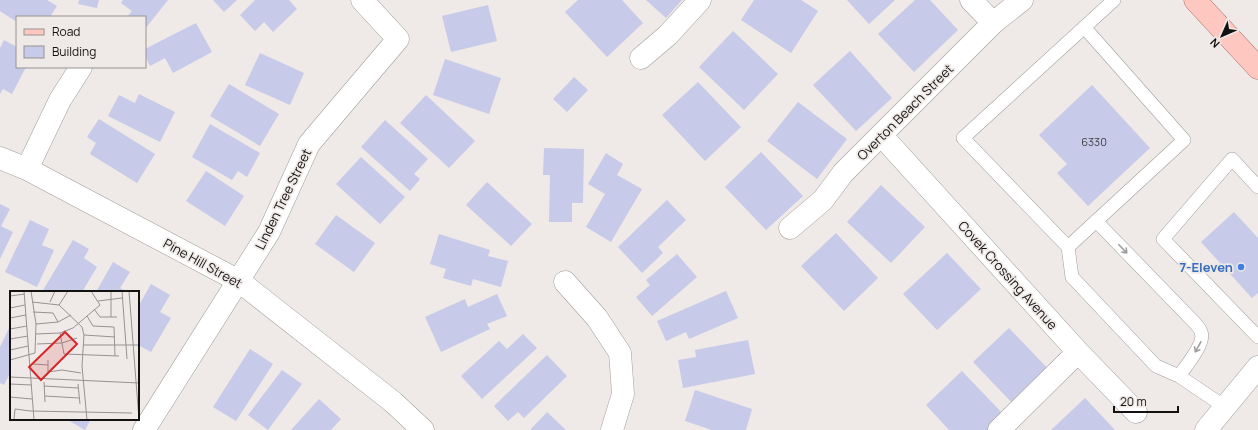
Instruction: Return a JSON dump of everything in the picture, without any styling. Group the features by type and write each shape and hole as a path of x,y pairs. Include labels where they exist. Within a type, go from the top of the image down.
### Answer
{"main road":[{"path":"1195,0 1258,68"}],"street":[{"name":"Linden Tree Street","path":"144,430 269,232 309,144 398,39 362,0"},
{"path":"641,58 668,35 700,0"},
{"path":"971,0 993,23"},
{"name":"Overton Beach Street","path":"790,228 823,200 843,174 993,23 1022,0"},
{"path":"27,169 60,100 80,68"},
{"name":"Covek Crossing Avenue","path":"882,136 1078,352 1136,412"},
{"name":"Pine Hill Street","path":"0,158 27,169 239,281 393,402 423,430"},
{"path":"565,282 597,318 620,353 623,394 612,430"},
{"path":"999,430 1078,352"},
{"path":"1206,430 1258,367"}],"lane":[{"path":"1114,0 963,138 1068,247 1072,277 1156,366 1179,376 1225,407"},
{"path":"1068,247 1184,140 1084,27"},
{"path":"1258,187 1232,159 1163,239 1258,337"},
{"path":"1096,221 1202,332 1202,340 1199,346 1179,376"}],"building":[{"path":"0,0 47,0 57,6 51,16 16,16 16,21 0,11"},
{"path":"79,0 99,0 97,8 78,4"},
{"path":"123,0 168,0 146,28 146,16 128,16 132,11 121,3"},
{"path":"213,0 237,0 224,12"},
{"path":"255,0 289,0 297,9 273,32 264,22 255,31 240,15"},
{"path":"578,0 622,0 643,23 607,57 565,12"},
{"path":"646,0 682,0 666,18"},
{"path":"754,0 801,0 818,11 791,53 741,20"},
{"path":"847,0 895,0 869,24"},
{"path":"915,0 930,0 958,30 914,72 878,34"},
{"path":"488,5 497,41 451,52 442,16"},
{"path":"196,23 212,52 173,73 165,58 150,66 146,58 146,48"},
{"path":"733,31 778,74 744,110 699,67"},
{"path":"4,40 16,46 16,68 25,68 12,94 3,89 0,94 0,48"},
{"path":"850,51 892,98 856,131 813,85"},
{"path":"260,53 304,73 290,105 245,85"},
{"path":"445,59 501,78 489,114 433,95"},
{"path":"574,77 588,90 567,112 553,99"},
{"path":"698,82 741,127 705,161 662,115"},
{"path":"229,84 279,114 260,146 210,116"},
{"path":"1092,85 1150,148 1088,206 1057,173 1067,164 1039,135"},
{"path":"139,94 175,112 160,142 108,116 119,95 135,103"},
{"path":"426,95 475,141 449,168 400,123"},
{"path":"798,102 847,139 817,179 767,141"},
{"path":"99,119 155,154 137,183 90,154 96,143 87,137"},
{"path":"385,120 428,159 414,174 420,179 410,191 361,147"},
{"path":"210,124 260,153 247,177 238,171 232,180 192,157"},
{"path":"544,148 584,149 583,203 572,203 572,222 549,222 550,175 543,175"},
{"path":"761,152 803,196 766,230 725,187"},
{"path":"606,153 623,164 617,175 642,189 611,242 586,227 605,194 588,184"},
{"path":"361,157 405,197 380,224 336,184"},
{"path":"206,171 244,196 225,226 186,201"},
{"path":"487,182 532,224 511,246 466,205"},
{"path":"881,185 925,227 891,263 847,222"},
{"path":"667,200 686,220 658,247 663,253 642,273 618,247"},
{"path":"0,204 10,209 1,226 13,232 0,259"},
{"name":"7-Eleven","path":"1234,212 1258,238 1258,293 1252,298 1201,242"},
{"path":"336,215 375,243 354,272 315,244"},
{"path":"30,220 49,229 42,245 54,250 37,287 5,272"},
{"path":"836,233 878,278 844,311 801,266"},
{"path":"439,234 490,250 488,256 508,261 501,287 473,279 471,286 443,278 446,269 430,264"},
{"path":"73,240 89,249 84,258 97,267 83,291 43,291"},
{"path":"947,253 981,289 937,330 903,294"},
{"path":"677,254 697,277 652,316 636,297 650,285 646,280"},
{"path":"113,262 130,272 120,288 126,291 97,291"},
{"path":"151,284 170,295 160,312 171,318 151,352 139,346 139,305"},
{"path":"726,291 738,318 689,339 686,332 666,341 657,321"},
{"path":"497,294 507,316 487,324 490,329 441,352 425,317 465,299 468,307"},
{"path":"10,326 10,373 4,385 0,383 0,347"},
{"path":"1009,328 1051,372 1015,406 973,362"},
{"path":"523,334 537,348 482,399 461,376 499,341 507,349"},
{"path":"748,340 755,374 683,388 678,360 696,357 695,350"},
{"path":"250,349 273,364 236,421 213,407"},
{"path":"547,355 567,376 524,418 518,412 508,421 494,406"},
{"path":"282,370 302,384 268,430 248,415"},
{"path":"962,371 1004,415 988,430 949,430 926,405"},
{"path":"695,390 752,409 746,430 712,430 685,421"},
{"path":"1085,398 1115,430 1051,430"},
{"path":"319,399 341,419 331,430 291,430"},
{"path":"547,412 566,430 530,430"},
{"path":"68,420 90,420 85,430"}],"place":[{"name":"7-Eleven","path":"1241,267"}]}
